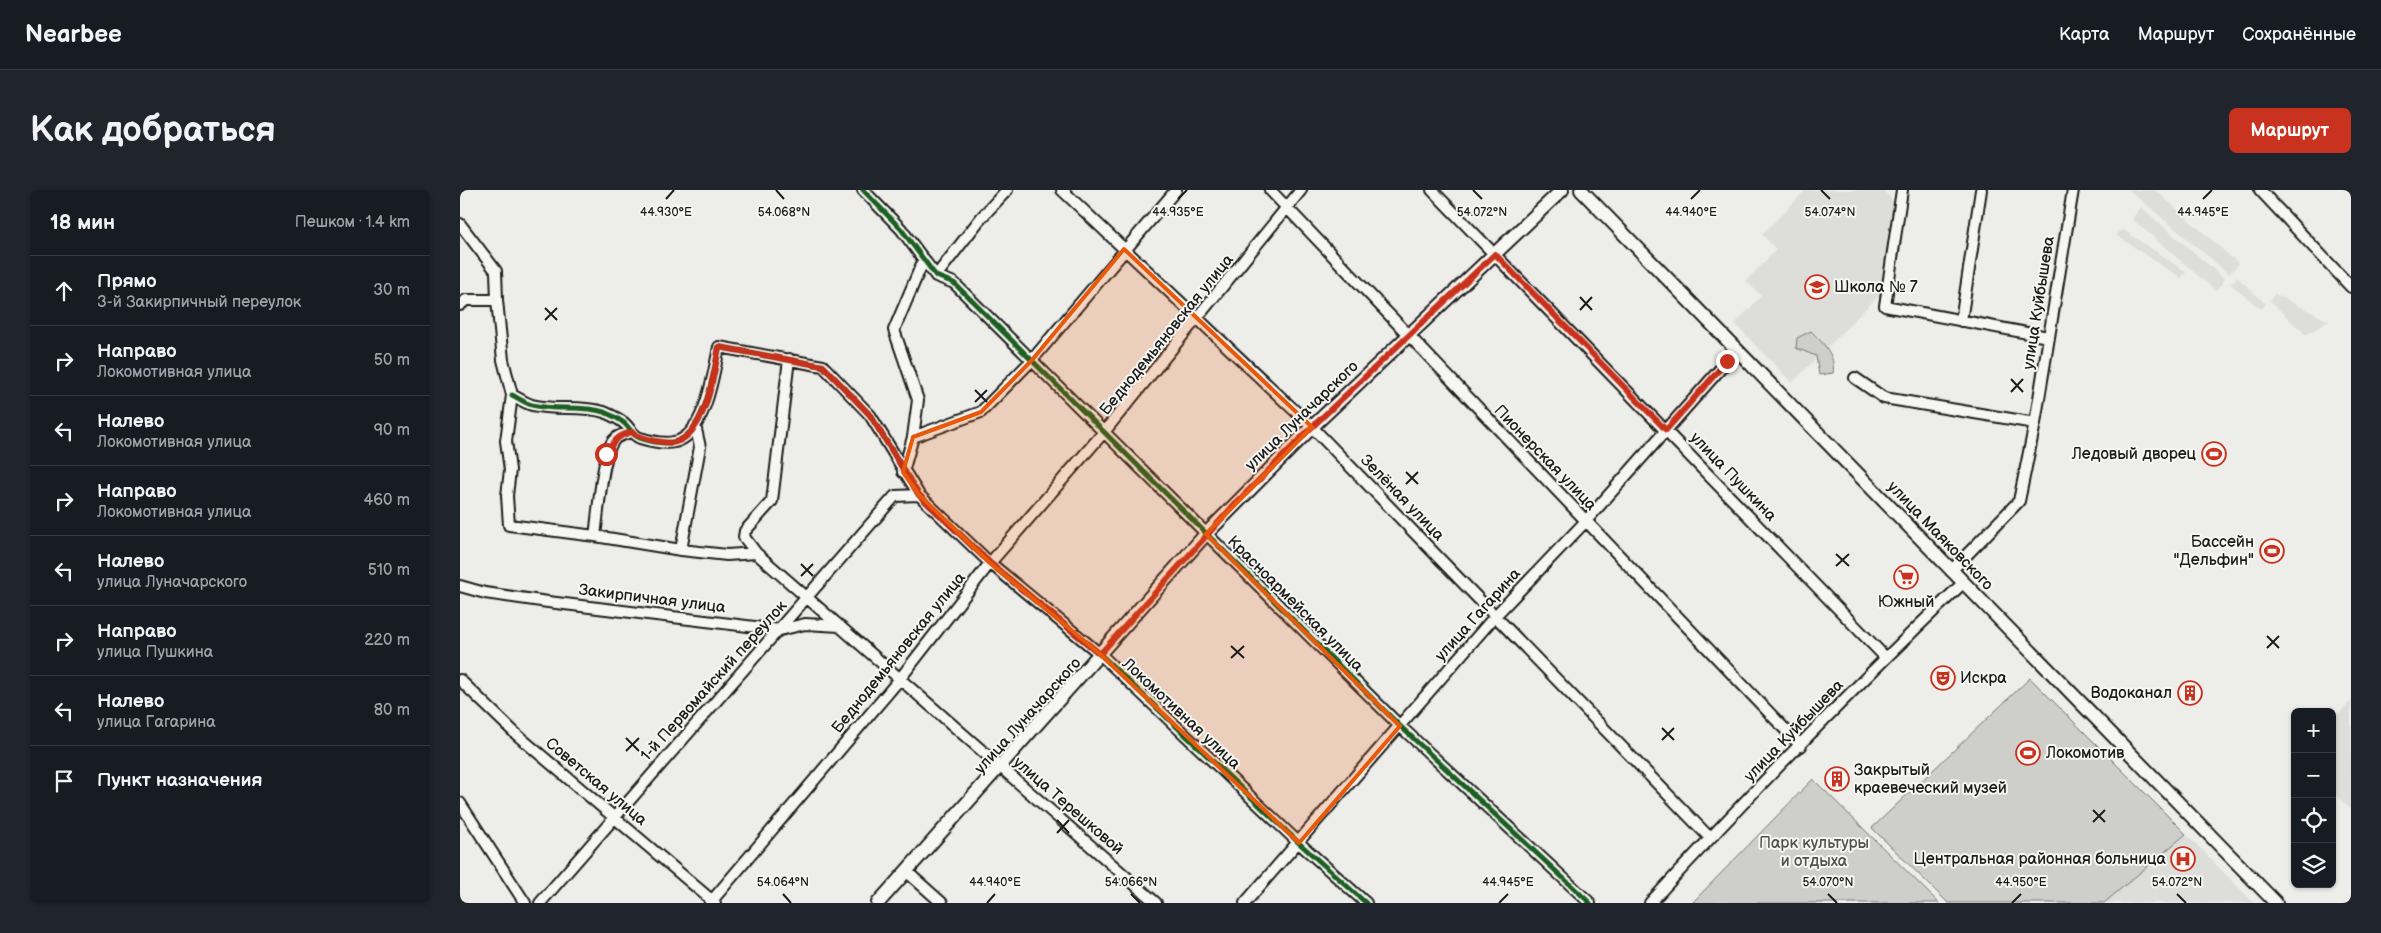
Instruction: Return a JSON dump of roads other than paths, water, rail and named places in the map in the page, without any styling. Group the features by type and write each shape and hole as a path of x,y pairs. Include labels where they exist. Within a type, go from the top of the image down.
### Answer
{"main road":[{"name":"улица Луначарского","path":"878,903 1206,534 1312,427 1562,190"},
{"name":"улица Маяковского","path":"1581,190 2276,903"}],"street":[{"name":"Красноармейская улица","path":"863,190 901,229 936,276 954,283 1400,726 1590,903"},
{"path":"936,276 981,218 1007,190"},
{"name":"Зелёная улица","path":"1062,190 1312,427 1710,838"},
{"path":"913,437 981,412 1032,360 1176,190"},
{"name":"Пионерская улица","path":"1270,190 1288,206 1408,336 1801,746"},
{"name":"Беднодемьяновская улица","path":"712,902 899,680 990,563 1104,432 1195,318 1302,190"},
{"name":"улица Пушкина","path":"1432,190 1886,657"},
{"path":"1902,190 1885,306 2048,337"},
{"path":"1961,321 1981,190"},
{"name":"улица Куйбышева","path":"1951,571 2019,501 2073,190"},
{"path":"2260,190 2351,287"},
{"path":"460,224 496,271 503,360 512,395 506,441 510,470 507,496 509,525 681,550 727,555 756,553"},
{"path":"903,472 913,437 918,400 894,330 924,260"},
{"path":"460,304 466,300 497,300"},
{"name":"Локомотивная улица","path":"512,395 531,404 548,407 576,407 603,412 626,424 631,432 639,437 675,442 687,436 695,425 708,397 719,347 823,366 870,415 903,472 919,495 990,563 1100,654 1299,843 1366,903"},
{"name":"улица Гагарина","path":"1245,903 1496,615 1585,522 1737,350"},
{"path":"756,553 744,537 745,531 772,501 789,359"},
{"path":"1855,378 1884,398 2034,423"},
{"path":"681,550 700,448 695,425"},
{"path":"595,536 606,454 613,441 631,432"},
{"name":"1-й Первомайский переулок","path":"540,903 809,598 895,496 919,495"},
{"name":"улица Терешковой","path":"756,553 1156,903"},
{"name":"улица Куйбышева","path":"1650,903 1710,838 1886,657 1963,583"},
{"name":"Закирпичная улица","path":"460,586 485,593 548,602 780,630 804,624 840,626"},
{"name":"Советская улица","path":"460,680 516,734 712,902"},
{"path":"460,803 525,903"},
{"path":"906,871 942,903"}],"place":[{"name":"Школа № 7","path":"1817,287"},
{"name":"Ледовый дворец","path":"2214,454"},
{"name":"Бассейн \"Дельфин\"","path":"2272,551"},
{"name":"Южный","path":"1906,577"},
{"name":"Искра","path":"1943,678"},
{"name":"Водоканал","path":"2190,693"},
{"name":"Локомотив","path":"2028,753"},
{"name":"Закрытый краевеческий музей","path":"1837,779"},
{"name":"Центральная районная больница","path":"2183,859"}],"park label":[{"name":"Парк культуры и отдыха","path":"1814,852"}]}
